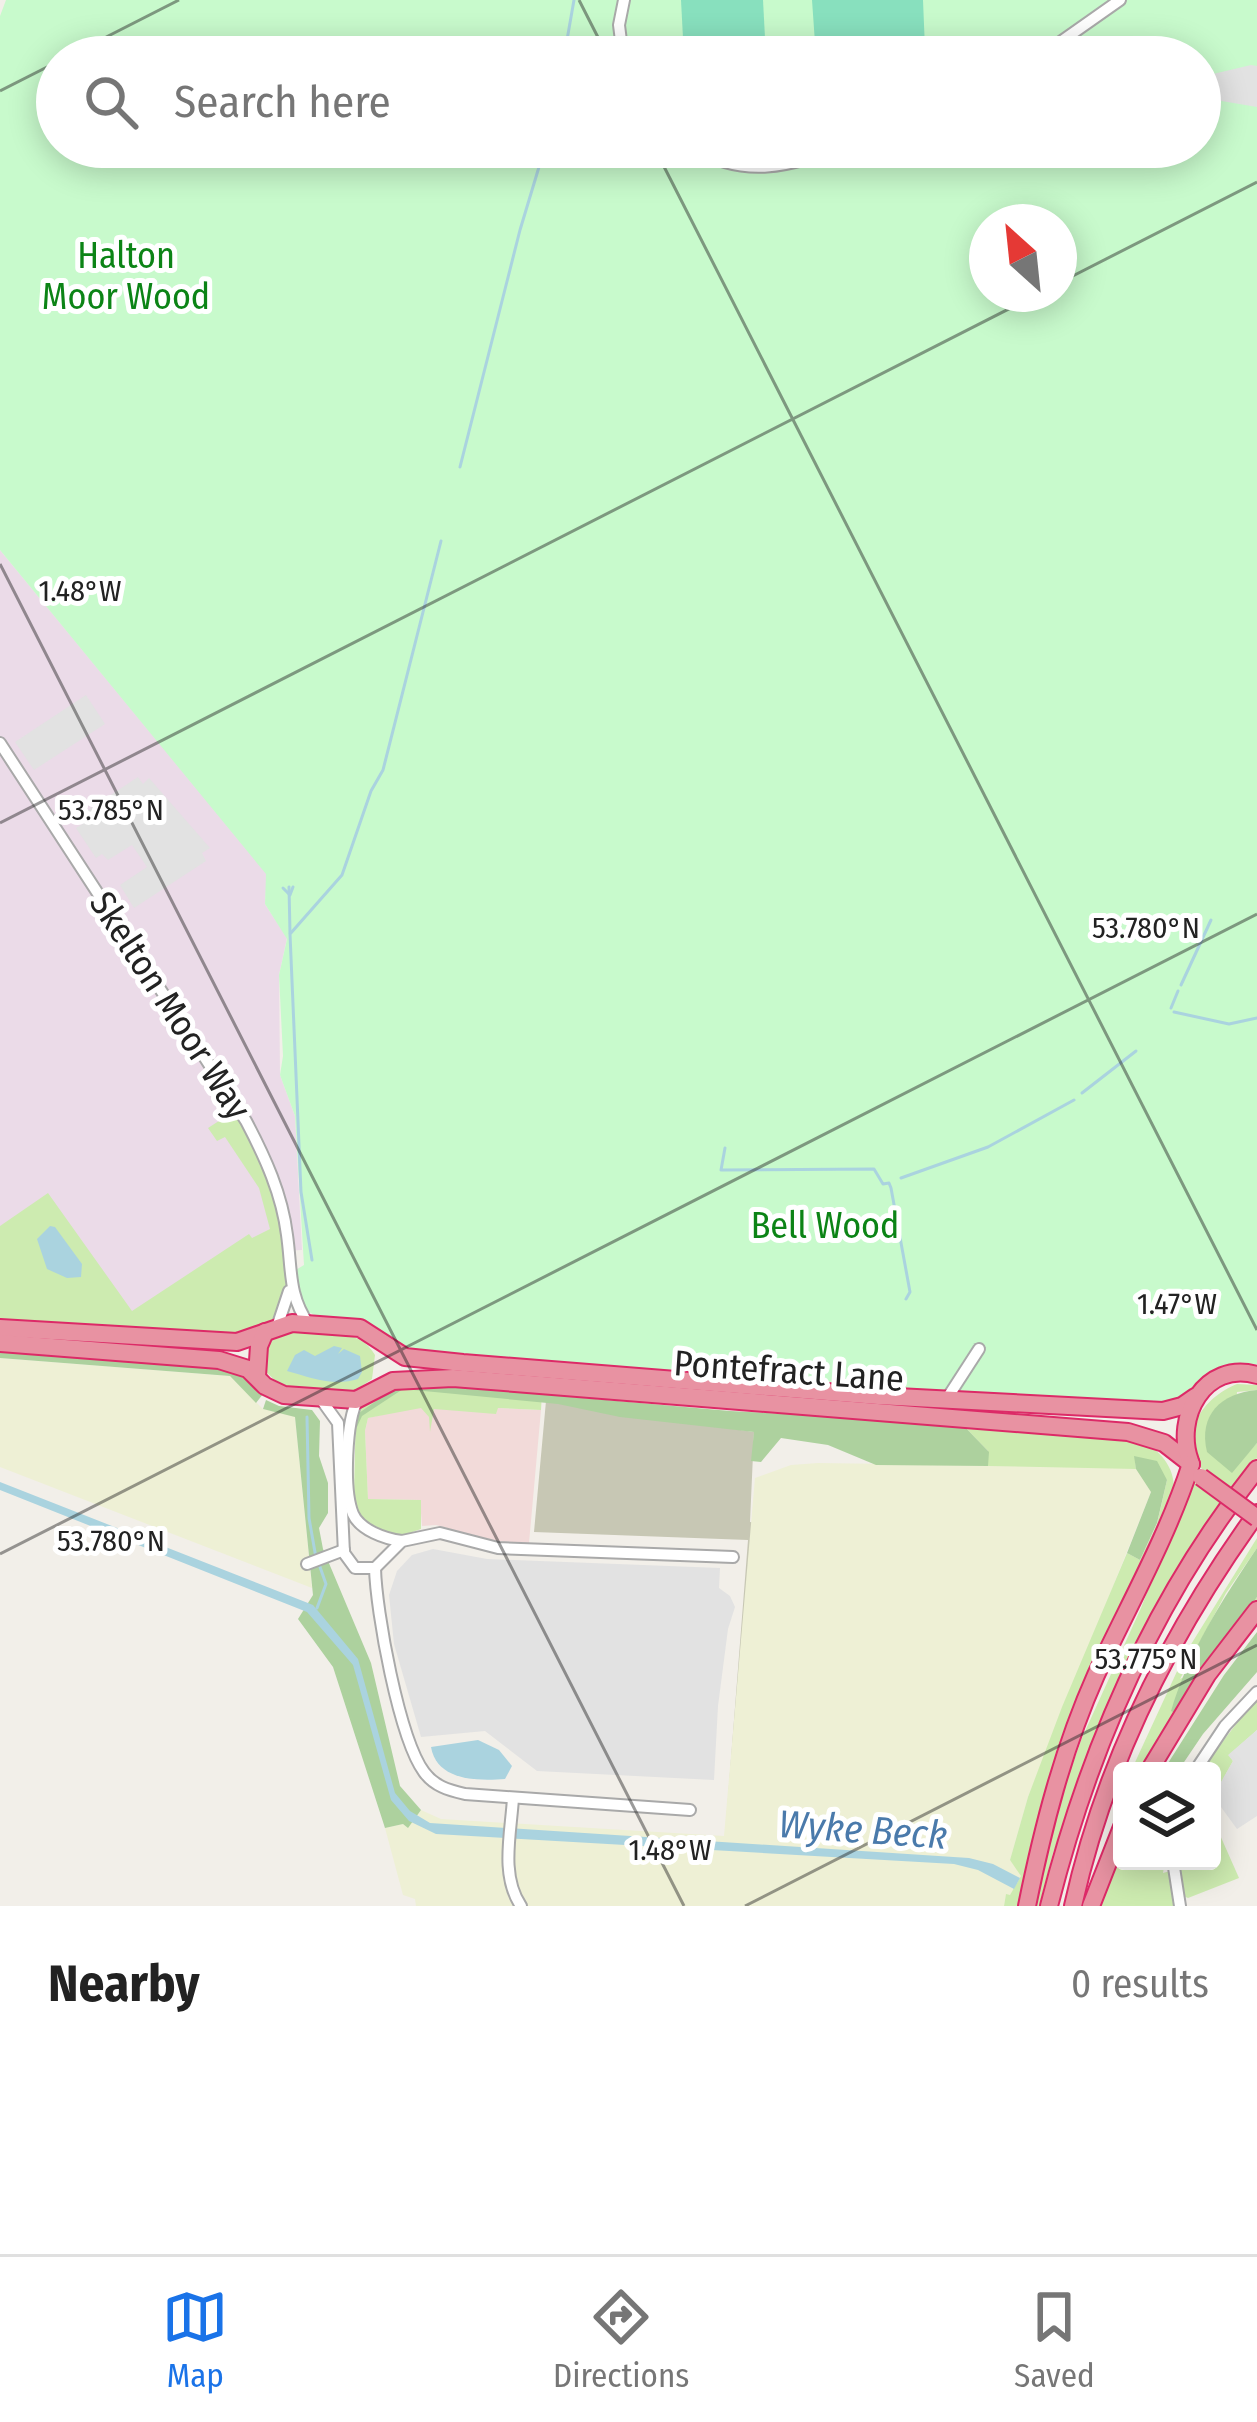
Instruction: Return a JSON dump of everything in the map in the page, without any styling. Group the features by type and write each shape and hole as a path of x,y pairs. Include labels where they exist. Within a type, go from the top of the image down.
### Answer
{"highway":[{"path":"0,1328 216,1342 237,1342 272,1328 360,1328 378,1341 382,1360 375,1388 358,1399 320,1398 274,1392 238,1364 218,1360 0,1343"},
{"path":"257,1376 259,1346 272,1328"},
{"name":"Pontefract Lane","path":"378,1341 395,1354 424,1359 968,1402 1163,1411 1195,1397 1214,1381 1254,1372"},
{"name":"Pontefract Lane","path":"375,1388 407,1378 453,1378 1128,1432 1164,1443 1257,1515"},
{"path":"1027,1906 1051,1805 1079,1717 1196,1470 1184,1430 1195,1397"},
{"path":"1164,1443 1174,1462 1179,1499"},
{"path":"1049,1906 1060,1860 1125,1683 1165,1601 1257,1469"},
{"path":"1073,1906 1099,1812 1138,1709 1179,1629 1257,1515"},
{"path":"1154,1762 1207,1675 1257,1610"},
{"path":"1091,1906 1113,1850"}],"street":[{"path":"620,36 624,0"},
{"path":"1069,36 1120,0"},
{"name":"Skelton Moor Way","path":"0,743 246,1120 280,1204 290,1288 309,1325"},
{"name":"Skelton Moor Way","path":"272,1328 290,1288"},
{"path":"946,1400 979,1349"},
{"path":"962,1381 968,1402"},
{"path":"320,1398 338,1423 344,1546 376,1600"},
{"path":"358,1399 349,1422 351,1503 353,1514 381,1537 401,1541 440,1533 498,1548 734,1556"},
{"path":"307,1564 323,1560 344,1546 350,1534 366,1528"},
{"path":"381,1537 385,1554"},
{"path":"401,1541 375,1568 376,1600 387,1658 420,1767 446,1790 690,1810"},
{"path":"323,1560 375,1568"},
{"path":"1201,1762 1225,1726 1257,1692"},
{"path":"513,1798 510,1886 521,1906"},
{"path":"1174,1870 1180,1906"}],"shaded area":[{"path":"1257,66 1257,107 1221,101 1221,72"},
{"path":"0,550 267,874 265,904 287,938 279,975 280,1075 295,1116 302,1250 264,1252 245,1317 0,1307"},
{"path":"86,695 105,724 34,770 15,742"},
{"path":"138,777 143,784 149,778 210,848 202,853 206,861 134,908 120,885 147,867 132,845 108,860 102,854 96,858 76,828 84,823 79,816"},
{"path":"0,1358 230,1376 263,1409 295,1416 312,1588 0,1467"},
{"path":"546,1401 754,1432 750,1522 872,1534 725,1836 748,1540 534,1532"},
{"path":"416,1407 496,1413 497,1408 541,1410 529,1543 422,1526 420,1500 368,1499 368,1418"},
{"path":"791,1465 1120,1467 1136,1469 1147,1480 1151,1492 1028,1797 1010,1860 1022,1875 1010,1896 1006,1895 1004,1906 416,1906 415,1899 403,1895 385,1828 408,1827 421,1810 441,1819 724,1836 755,1478"},
{"path":"433,1549 487,1559 720,1568 719,1588 735,1607 718,1706 714,1780 537,1771 485,1731 421,1737 394,1644 389,1595 397,1571 412,1555"},
{"path":"1257,1730 1257,1816 1237,1829 1221,1807 1221,1782 1233,1761 1228,1755"}],"green space":[{"path":"6,0 1257,0 1257,1364 1235,1367 1164,1407 489,1361 401,1349 365,1322 316,1316 304,1309 294,1271 304,1265 295,1116 280,1075 279,975 287,939 265,904 266,874 0,550 0,16"},
{"path":"681,0 763,0 765,36 683,36"},
{"path":"812,0 923,0 924,36 815,36"},
{"path":"239,1108 273,1179 290,1288 284,1313 252,1338 0,1328 0,1226 48,1193 132,1311 249,1234 252,1238 270,1229 259,1188 225,1137 217,1141 208,1128"},
{"path":"291,1331 338,1333 360,1340 375,1355 372,1379 353,1392 283,1388 263,1369 264,1361 273,1340"},
{"path":"0,1347 129,1362 148,1359 224,1366 246,1375 263,1394 256,1403 230,1376 0,1358"},
{"path":"1237,1384 1257,1385 1257,1390 1237,1392 1231,1472 1257,1443 1257,1458 1233,1489 1202,1469 1192,1443 1197,1418 1205,1407"},
{"path":"391,1386 542,1393 541,1410 498,1408 496,1414 434,1409 430,1432 429,1417 421,1408 368,1418 368,1499 421,1500 421,1529 398,1537 360,1519 354,1494 356,1407"},
{"path":"448,1386 730,1411 961,1423 989,1452 988,1466 876,1465 828,1445 781,1438 761,1462 751,1461 754,1432 620,1417 558,1404 403,1389 362,1416 357,1427 353,1425 359,1413 396,1387"},
{"path":"1257,1390 1257,1443 1232,1473 1207,1452 1209,1417 1223,1401"},
{"path":"266,1400 312,1410 320,1421 319,1456 328,1483 328,1513 319,1528 323,1549 371,1663 400,1786 421,1810 408,1828 403,1824 385,1828 333,1667 298,1619 313,1595 295,1417 263,1409"},
{"path":"961,1423 1139,1440 1162,1457 1173,1480 1173,1498 1094,1661 1021,1906 1004,1906 1006,1894 1010,1895 1021,1876 1010,1860 1028,1797 1127,1553 1140,1560 1157,1524 1167,1480 1135,1457 1136,1469 988,1466 988,1451"},
{"path":"1134,1456 1157,1461 1167,1480 1157,1523 1140,1560 1127,1553 1151,1492 1136,1469"},
{"path":"1192,1478 1223,1504 1093,1744 1039,1906 1033,1906 1082,1738 1141,1608"},
{"path":"1257,1538 1257,1548 1226,1593 1180,1679 1205,1666 1257,1597 1257,1605 1150,1762 1135,1762 1185,1654"},
{"path":"1257,1548 1257,1597 1175,1713 1171,1711 1197,1647"},
{"path":"1257,1632 1257,1672 1184,1762 1169,1762"},
{"path":"1257,1697 1257,1730 1229,1755 1233,1761 1221,1783 1221,1762 1207,1762"},
{"path":"1221,1837 1239,1878 1188,1898 1181,1895 1179,1870 1221,1870"},
{"path":"1114,1870 1170,1871 1176,1906 1101,1906"}],"water":[{"path":"50,1226 82,1264 81,1277 67,1278 47,1269 37,1239"},
{"path":"334,1346 342,1348 338,1354 344,1349 360,1356 358,1379 331,1382 287,1371 295,1355 304,1350 315,1356"},
{"path":"0,1482 313,1605 358,1659 395,1793 410,1811 430,1823 969,1858 1020,1878 1014,1889 978,1870 954,1864 436,1834 409,1821 391,1800 353,1665 307,1612 0,1490"},
{"path":"478,1740 499,1750 512,1766 505,1779 471,1779 450,1773 441,1767 431,1747"}],"waterway":[{"path":"568,36 574,0"},
{"path":"460,467 539,168"},
{"path":"312,1260 301,1192 290,934 342,875 383,770 441,541"},
{"path":"289,887 290,933"},
{"path":"283,888 290,895 293,887"},
{"path":"1181,985 1211,920"},
{"path":"1171,1008 1178,991"},
{"path":"1174,1012 1229,1024 1257,1018"},
{"path":"1082,1093 1136,1051"},
{"path":"901,1178 988,1147 1074,1100"},
{"path":"725,1148 721,1170 874,1169 891,1188 910,1292 906,1299"},
{"path":"307,1417 309,1518 316,1558"},
{"path":"317,1608 326,1584 320,1567"}],"park label":[{"name":"Halton Moor Wood","path":"126,276"},
{"name":"Bell Wood","path":"825,1225"}],"water label":[{"name":"Wyke Beck","path":"863,1829"}]}
